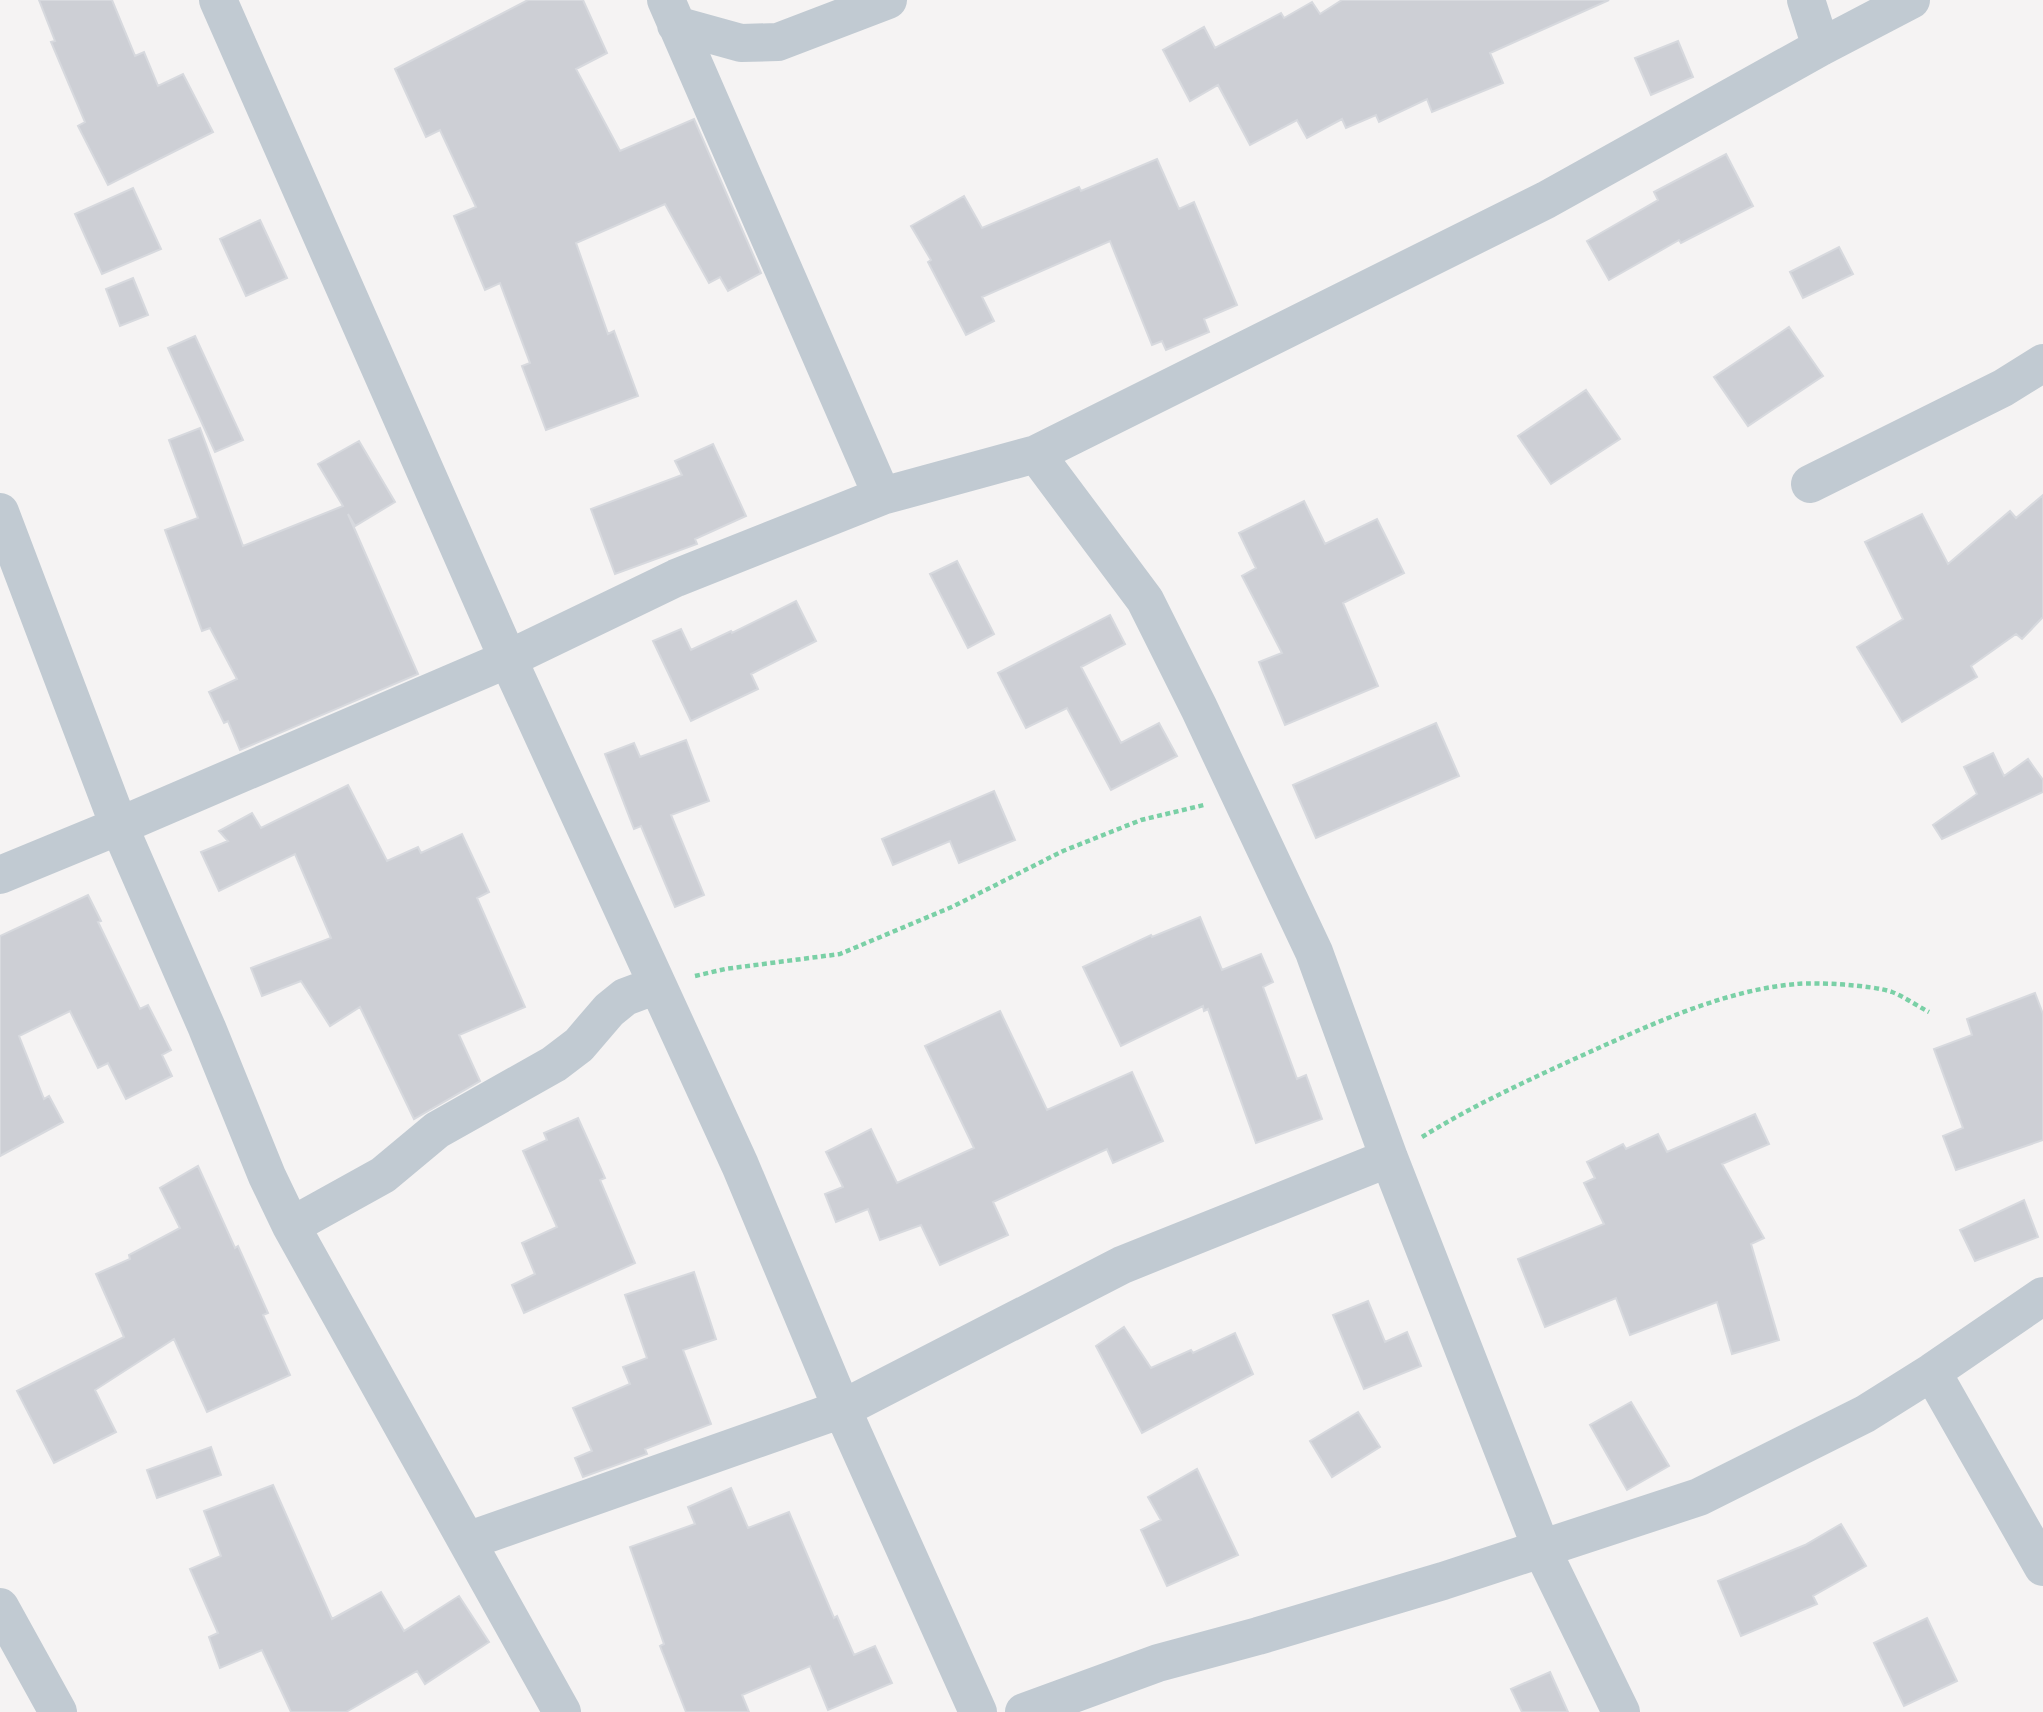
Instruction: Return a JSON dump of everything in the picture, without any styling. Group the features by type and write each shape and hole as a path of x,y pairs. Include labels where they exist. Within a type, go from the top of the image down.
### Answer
{"street":[{"path":"218,0 508,659 740,1165 842,1409 978,1712"},
{"path":"671,12 741,43 778,42 888,0"},
{"path":"1806,0 1821,47"},
{"path":"0,875 508,659 676,578 882,496 1036,454 1546,200 1911,0"},
{"path":"671,12 882,496"},
{"path":"1810,484 2003,387 2043,363"},
{"path":"1036,454 1144,600 1314,952 1389,1158 1542,1550 1621,1712"},
{"path":"0,512 119,826 208,1028 267,1176 291,1226 562,1712"},
{"path":"291,1226 383,1175 437,1130 554,1064 579,1045 609,1010 625,997 657,985"},
{"path":"467,1541 842,1409 1122,1265 1389,1158"},
{"path":"1024,1712 1158,1663 1258,1636 1542,1550 1699,1497 1866,1414 2043,1296"},
{"path":"1931,1372 2043,1567"},
{"path":"0,1607 58,1712"}],"path":[{"path":"657,985 726,969 840,954 954,906 1063,851 1141,820 1241,797"},
{"path":"1389,1158 1462,1112 1514,1086 1682,1013 1752,991 1797,983 1857,987 1891,992 1929,1012"}],"building":[{"path":"39,0 112,0 135,56 144,52 158,86 183,74 213,132 108,185 78,126 85,122 51,42 55,41"},
{"path":"528,0 583,0 607,53 576,69 620,151 694,119 761,273 728,291 720,277 709,283 665,204 576,243 608,334 614,331 638,396 546,430 522,366 530,363 500,283 485,290 454,216 476,207 440,130 426,137 395,69"},
{"path":"1342,0 1609,0 1490,53 1503,83 1432,112 1427,99 1379,122 1376,115 1346,128 1342,119 1307,138 1297,120 1250,145 1218,85 1190,101 1163,50 1204,27 1215,48 1281,13 1284,18 1312,2 1320,14"},
{"path":"1678,41 1693,77 1651,95 1635,58"},
{"path":"1726,154 1753,206 1681,243 1679,240 1609,280 1587,241 1658,200 1654,192"},
{"path":"1157,159 1179,209 1194,202 1237,305 1204,319 1209,332 1166,350 1162,341 1152,345 1110,241 982,297 994,321 966,335 928,262 931,260 911,226 964,196 982,228 1079,187 1081,191"},
{"path":"133,188 161,249 102,274 75,214"},
{"path":"260,220 287,278 246,296 220,239"},
{"path":"1839,247 1853,274 1803,298 1790,272"},
{"path":"133,278 148,315 120,326 106,289"},
{"path":"1789,327 1823,376 1748,426 1714,377"},
{"path":"195,336 243,440 215,452 168,348"},
{"path":"1586,390 1620,439 1551,484 1518,436"},
{"path":"200,428 243,546 343,506 318,464 359,441 395,502 355,526 348,514 418,674 240,750 228,721 224,723 209,692 237,679 210,628 202,631 165,530 198,518 169,440"},
{"path":"713,444 746,516 695,539 697,544 615,574 591,509 682,475 675,461"},
{"path":"2043,495 2043,617 2022,639 2016,634 1971,666 1977,677 1902,722 1857,647 1903,619 1865,542 1922,514 1948,564 2010,511 2016,518"},
{"path":"1304,501 1325,544 1377,519 1404,573 1343,603 1378,686 1285,725 1259,662 1282,653 1242,576 1256,568 1239,533"},
{"path":"957,561 994,634 968,648 930,574"},
{"path":"796,601 816,641 751,674 758,689 691,721 653,641 681,629 691,650"},
{"path":"1110,615 1125,644 1081,667 1121,743 1159,723 1177,756 1111,790 1067,708 1026,728 998,673"},
{"path":"1436,723 1459,776 1316,838 1293,785"},
{"path":"686,740 709,801 671,815 704,895 675,907 641,826 634,829 605,754 634,743 640,757"},
{"path":"1993,753 2004,776 2028,759 2043,780 2043,792 1942,839 1933,825 1977,794 1964,767"},
{"path":"348,785 387,861 418,847 421,853 462,834 489,892 477,898 525,1007 459,1035 480,1081 414,1119 360,1007 330,1026 301,981 262,996 251,968 331,938 295,854 219,891 201,852 228,841 219,831 252,813 261,828"},
{"path":"994,791 1015,840 959,863 950,841 893,865 882,839"},
{"path":"88,895 101,921 98,922 140,1009 148,1005 171,1050 162,1055 172,1076 126,1099 108,1063 98,1068 70,1011 19,1036 44,1099 49,1096 63,1122 0,1156 0,936"},
{"path":"1200,917 1222,970 1261,954 1273,982 1263,987 1297,1079 1306,1075 1322,1119 1256,1143 1208,1009 1204,1011 1203,1006 1121,1046 1083,967 1151,935 1152,937"},
{"path":"2035,993 2043,1014 2043,1140 1956,1170 1943,1136 1963,1128 1934,1049 1972,1035 1967,1019"},
{"path":"1000,1011 1047,1110 1132,1072 1163,1141 1113,1163 1107,1149 993,1202 1008,1235 940,1265 921,1225 880,1240 868,1209 836,1222 825,1194 843,1187 826,1152 871,1129 897,1183 974,1148 925,1046"},
{"path":"1755,1114 1769,1144 1722,1164 1764,1238 1751,1244 1779,1340 1732,1354 1717,1302 1630,1335 1616,1298 1545,1327 1518,1259 1604,1224 1584,1183 1595,1178 1587,1162 1623,1144 1626,1149 1658,1134 1667,1152"},
{"path":"578,1118 605,1178 600,1180 635,1263 524,1313 512,1285 535,1274 522,1243 557,1227 523,1151 547,1140 544,1133"},
{"path":"198,1166 268,1313 263,1315 290,1375 207,1412 174,1339 95,1390 116,1432 54,1463 17,1391 124,1337 96,1274 130,1259 129,1255 180,1228 160,1188"},
{"path":"2024,1200 2038,1237 1975,1261 1960,1230"},
{"path":"694,1272 716,1339 683,1350 711,1424 645,1449 647,1454 583,1477 575,1458 592,1451 573,1408 630,1384 623,1367 647,1358 625,1295"},
{"path":"1368,1301 1385,1342 1407,1332 1421,1366 1364,1389 1333,1315"},
{"path":"1124,1327 1151,1368 1191,1350 1193,1353 1235,1333 1253,1374 1142,1433 1096,1346"},
{"path":"1631,1402 1669,1466 1627,1490 1590,1425"},
{"path":"1358,1412 1380,1447 1332,1477 1310,1441"},
{"path":"211,1447 221,1475 157,1498 147,1470"},
{"path":"1197,1469 1238,1555 1167,1586 1141,1530 1161,1520 1148,1497"},
{"path":"273,1485 332,1619 381,1592 404,1631 459,1596 489,1642 425,1684 417,1671 346,1712 291,1712 262,1650 220,1668 209,1637 218,1633 190,1569 221,1556 204,1511"},
{"path":"731,1488 748,1528 789,1512 834,1618 837,1616 854,1655 875,1646 892,1683 828,1710 810,1666 742,1695 749,1712 686,1712 660,1646 664,1644 630,1547 695,1524 688,1507"},
{"path":"1841,1524 1866,1566 1813,1596 1817,1604 1741,1636 1718,1581 1805,1545"},
{"path":"1927,1618 1957,1681 1904,1706 1874,1643"},
{"path":"1550,1672 1568,1712 1522,1712 1511,1689"}]}
